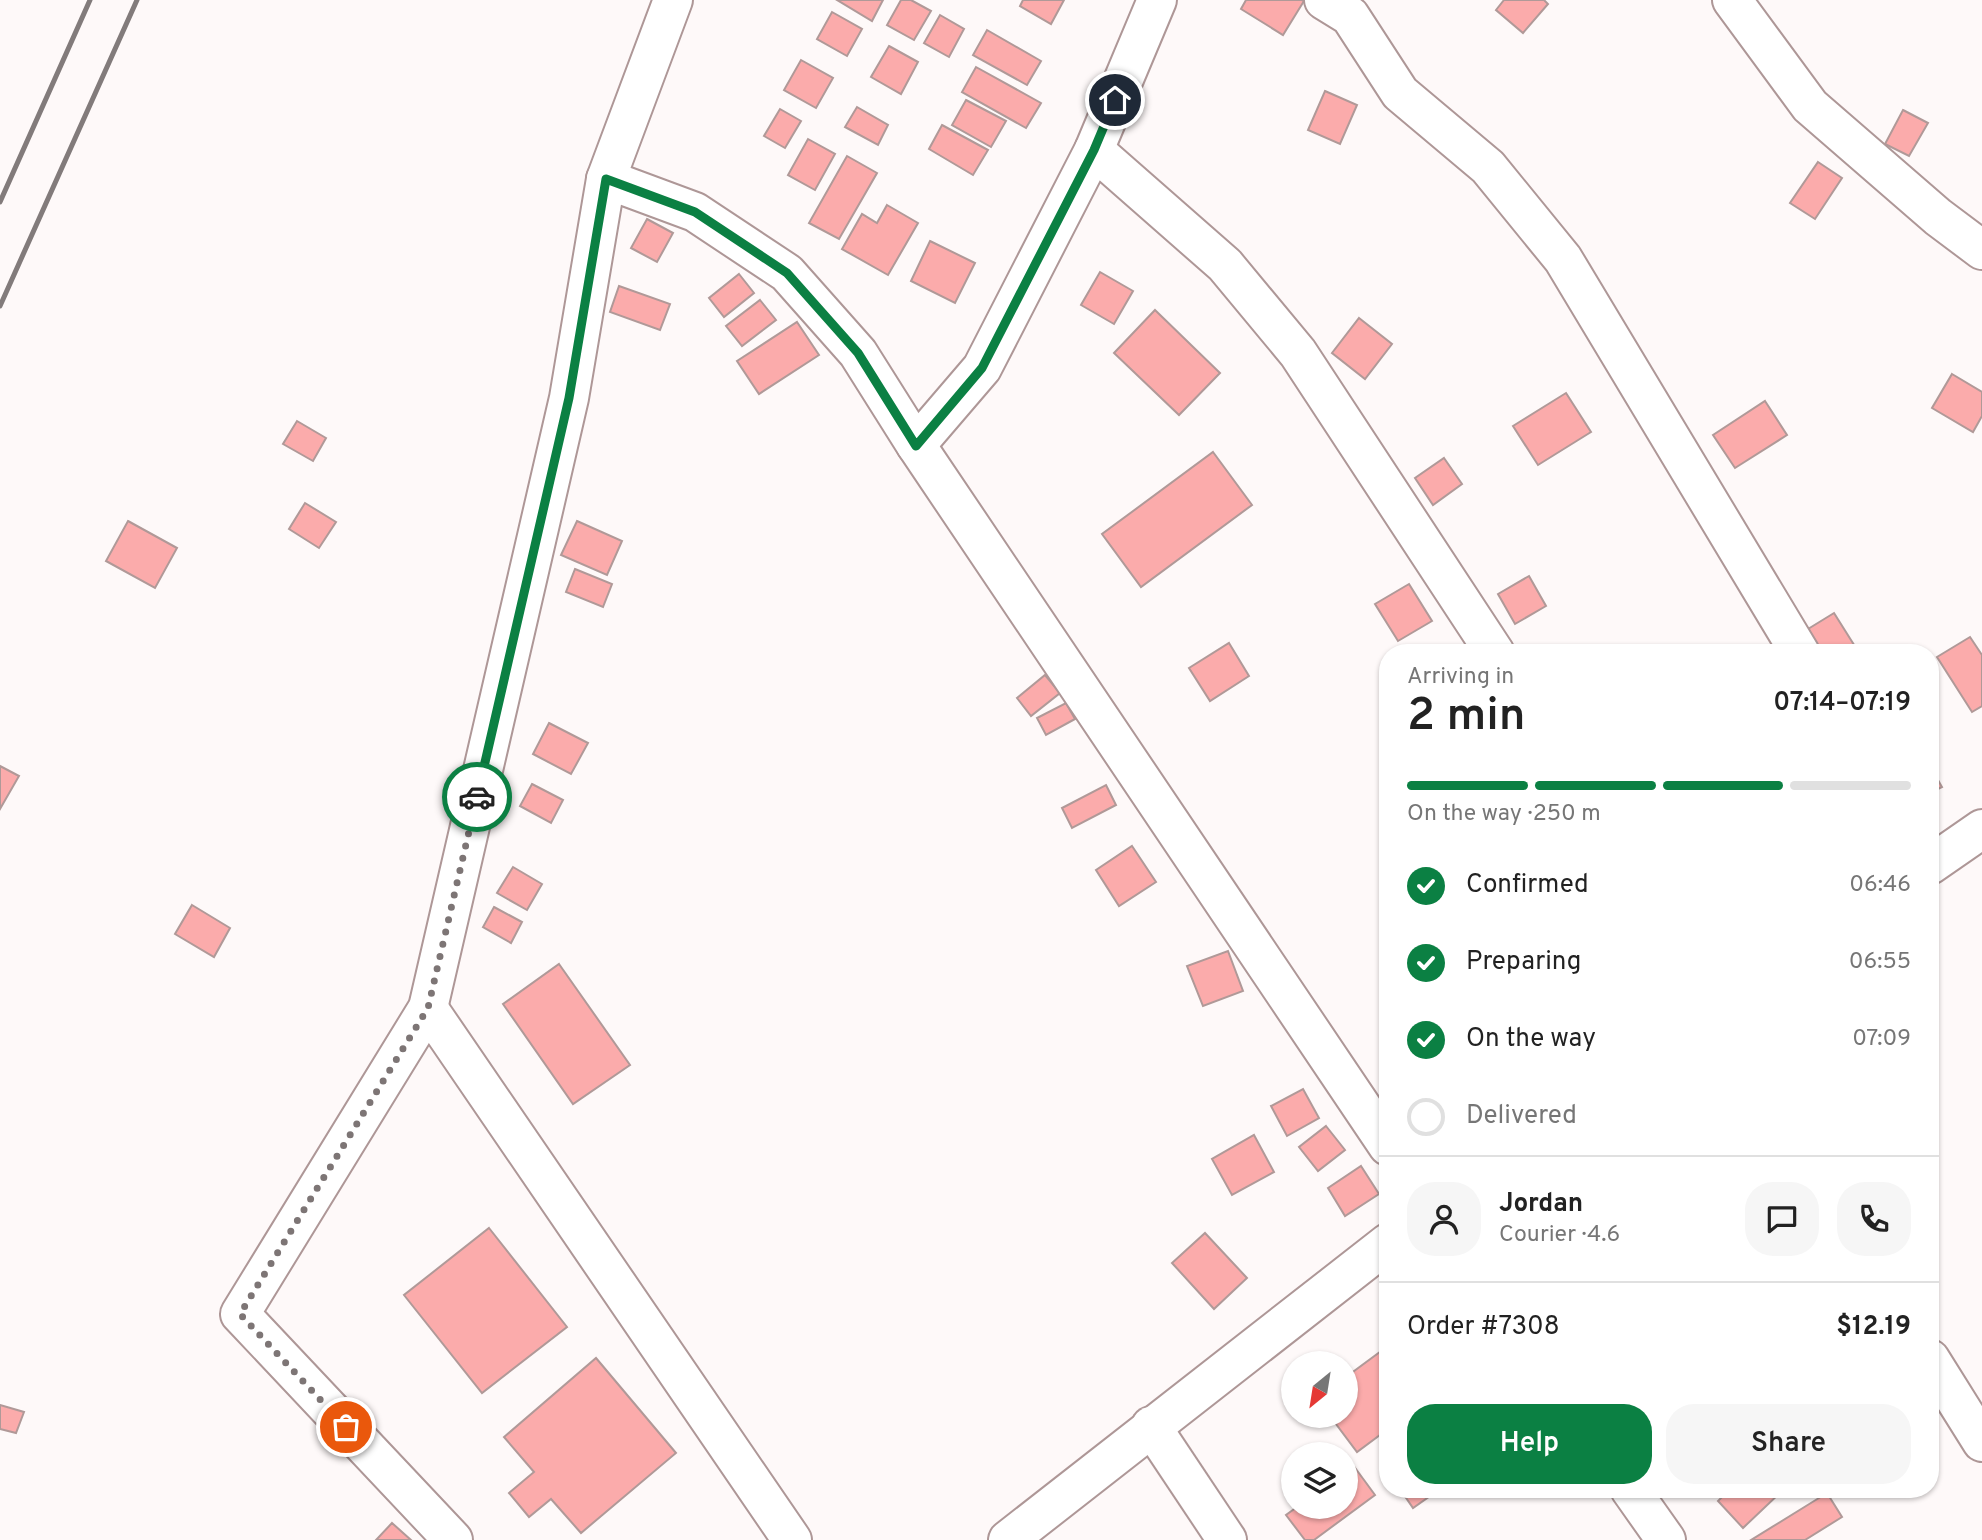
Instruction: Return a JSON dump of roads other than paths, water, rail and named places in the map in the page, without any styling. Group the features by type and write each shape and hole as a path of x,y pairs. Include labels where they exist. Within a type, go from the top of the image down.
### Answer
{"street":[{"path":"453,1540 240,1314 428,1008 569,398 606,179 673,0"},
{"path":"916,446 982,368 1094,150 1157,0"},
{"path":"1324,0 1350,16 1400,93 1488,167 1563,259 1795,644"},
{"path":"1732,0 1810,106 1938,217 1982,250"},
{"path":"1094,150 1225,265 1298,352 1489,644"},
{"path":"606,179 695,212 787,273 858,353 916,446 1379,1133"},
{"path":"1939,859 1982,829"},
{"path":"428,1008 792,1540"},
{"path":"1008,1540 1379,1250"},
{"path":"1939,1373 1982,1442"},
{"path":"1152,1426 1227,1540"},
{"path":"1636,1498 1666,1540"}],"railway":[{"path":"0,202 90,0"},
{"path":"0,306 137,0"}]}
